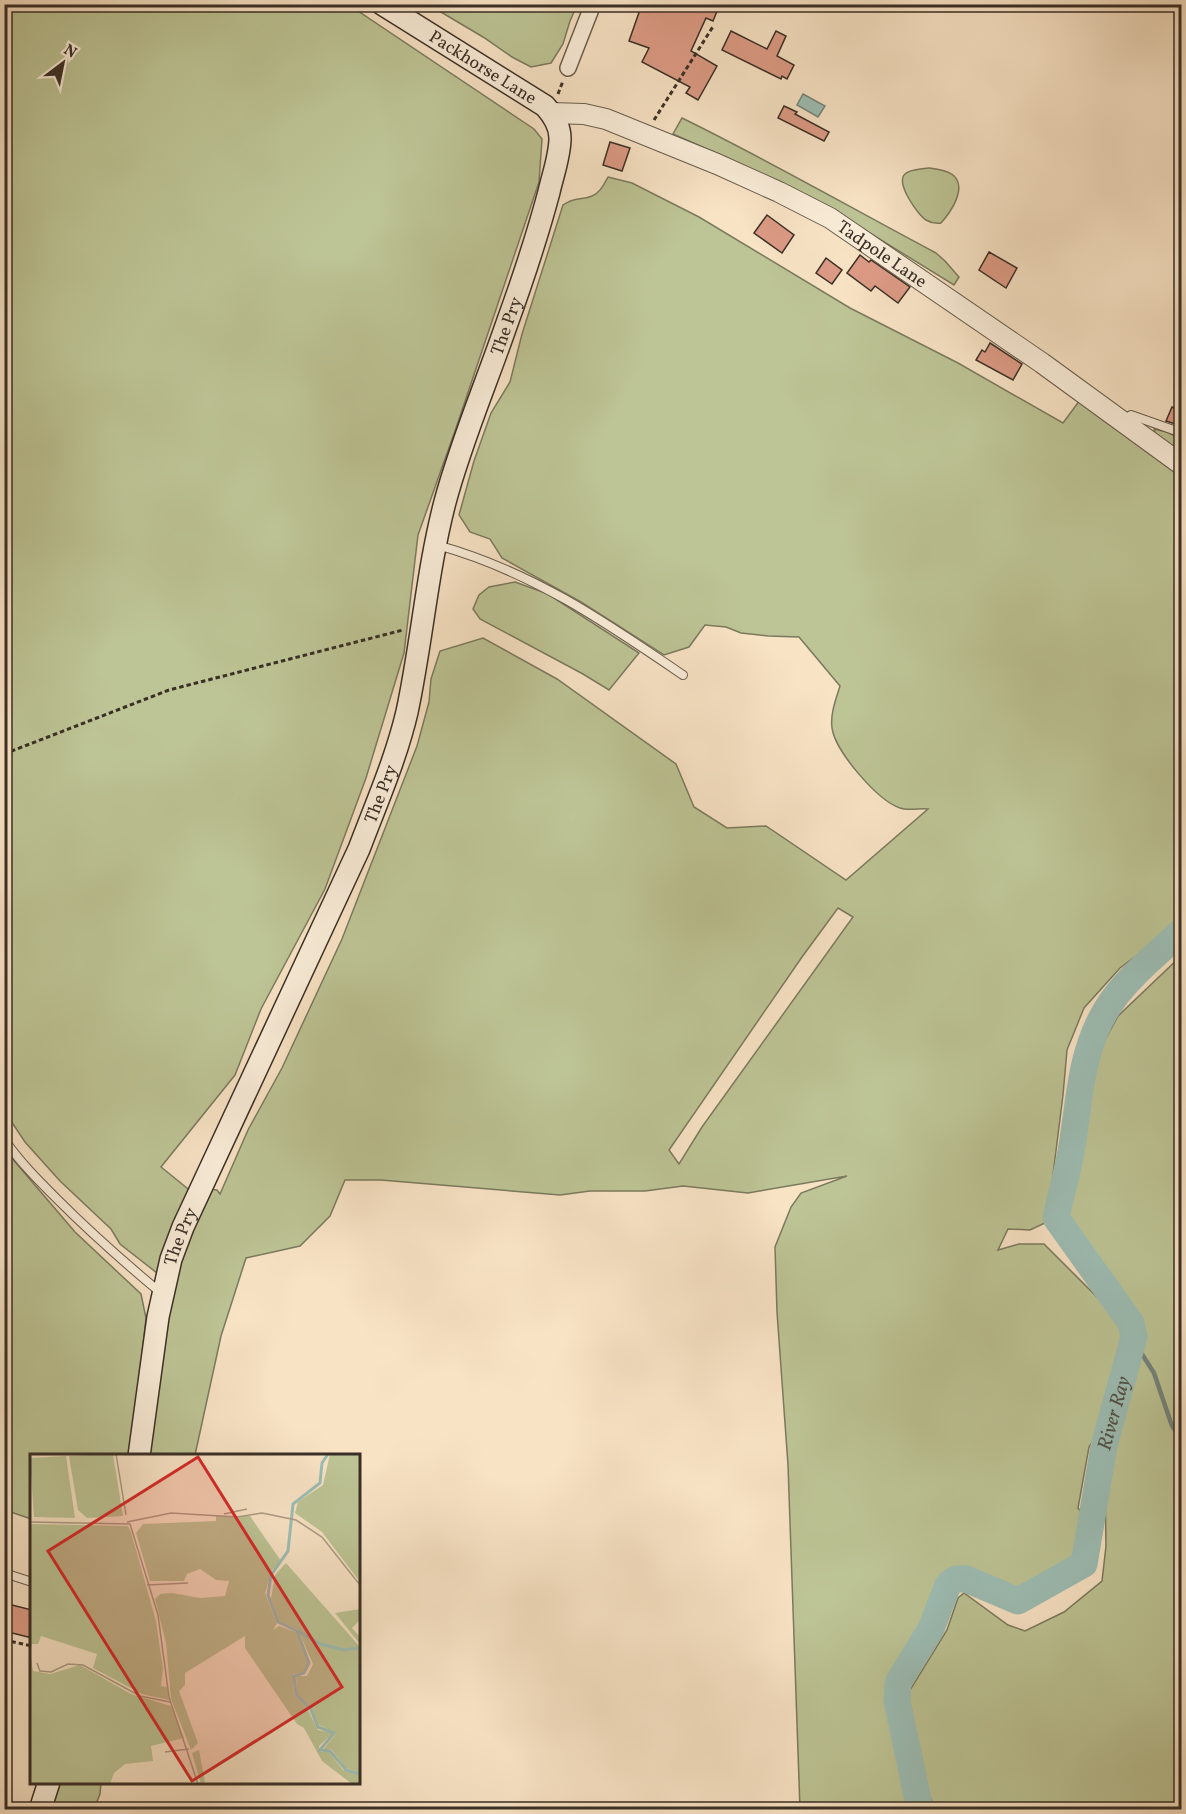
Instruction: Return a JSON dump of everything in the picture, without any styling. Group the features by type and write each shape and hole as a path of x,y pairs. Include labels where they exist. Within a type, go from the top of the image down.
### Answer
{"main road":[{"name":"Packhorse Lane","path":"382,4 524,91 551,113"},
{"name":"The Pry","path":"139,1454 152,1357 171,1259 183,1227 359,849 378,800 406,714 445,502 523,279 556,163 560,137 558,125 551,113"},
{"path":"40,1809 48,1784"}],"street":[{"path":"568,68 593,4"},
{"name":"Tadpole Lane","path":"551,113 584,114 606,119 768,188 830,218 1027,352 1182,465"}],"lane":[{"path":"1121,421 1131,415 1182,433"},
{"path":"436,544 467,553 538,584 579,606 683,675"},
{"path":"4,1139 36,1178 67,1209 110,1250 163,1294"},
{"path":"4,1573 30,1581"}],"path":[{"path":"644,134 676,88 714,25"},
{"path":"551,113 568,68"},
{"path":"4,754 170,690 403,630 421,628"},
{"path":"4,1640 30,1646"}],"green space":[{"path":"5,5 349,5 534,129 542,139 539,182 418,535 404,653 366,778 325,889 261,1009 235,1075 161,1167 193,1193 157,1273 120,1244 111,1229 60,1181 25,1142 5,1112"},
{"path":"429,5 577,5 563,44 551,63 531,67"},
{"path":"682,118 936,253 959,277 954,285 860,227 725,157 673,134"},
{"path":"929,168 953,175 959,187 956,200 941,223 931,223 922,217 913,206 903,184 903,178 907,172"},
{"path":"608,177 632,183 699,217 850,308 958,363 1063,423 1080,400 1181,472 1181,922 1120,968 1084,1008 1067,1050 1047,1222 1030,1230 1008,1229 998,1250 1019,1244 1044,1244 1117,1317 1124,1338 1100,1430 1089,1447 1078,1508 1084,1516 1080,1562 1018,1597 972,1573 955,1571 944,1584 921,1632 896,1674 887,1703 915,1809 800,1809 788,1465 777,1312 775,1247 791,1207 801,1193 847,1176 748,1193 683,1186 645,1191 590,1191 560,1195 381,1180 345,1180 330,1216 300,1246 246,1258 221,1336 195,1454 146,1454 174,1280 208,1189 217,1190 220,1194 248,1130 282,1068 342,939 417,746 429,702 431,679 440,651 483,638 557,679 676,764 694,807 727,828 766,826 846,880 928,809 900,808 880,795 858,774 841,749 832,728 833,712 840,686 799,637 741,633 726,627 705,625 689,647 664,655 581,602 502,558 490,539 470,532 459,515 474,461 491,413 510,382 522,334 563,205 571,200 595,195","holes":["838,908 853,917 702,1127 679,1164 669,1150 802,957"]},
{"path":"1154,429 1181,439 1181,456 1156,436"},
{"path":"515,582 548,594 639,653 609,690 480,619 473,609 479,595 489,587"},
{"path":"1181,956 1181,1809 935,1809 925,1785 923,1764 908,1696 947,1630 958,1598 964,1593 1008,1625 1025,1631 1064,1612 1102,1581 1106,1546 1105,1484 1132,1384 1140,1332 1064,1215 1092,1064 1118,1016"},
{"path":"4,1149 75,1232 141,1294 146,1318 131,1454 30,1454 30,1519 5,1510"},
{"path":"59,1784 101,1784 94,1809 49,1810"}],"water":[{"path":"803,94 825,106 818,117 797,105"}],"building":[{"path":"642,4 720,4 713,21 706,18 691,51 717,66 698,100 686,93 690,87 642,62 649,48 629,41"},
{"path":"731,31 767,49 776,31 786,36 777,56 794,65 787,79 782,76 781,79 722,50"},
{"path":"784,106 829,132 824,141 778,118"},
{"path":"610,142 630,148 622,171 603,165"},
{"path":"767,215 794,235 782,253 754,233"},
{"path":"989,252 1017,268 1006,288 979,270"},
{"path":"860,255 910,287 898,303 875,286 871,291 847,273"},
{"path":"826,258 842,270 832,284 816,273"},
{"path":"990,343 1022,364 1013,380 976,360 982,350 985,352"},
{"path":"1172,407 1182,412 1182,426 1166,421"},
{"path":"4,1603 30,1610 30,1638 4,1631"}],"waterway":[{"name":"River Ray","path":"920,1810 897,1701 898,1683 931,1629 948,1585 956,1579 966,1579 1018,1601 1084,1564 1104,1446 1134,1337 1131,1323 1056,1218 1070,1155 1082,1076 1097,1027 1122,988 1182,931"},
{"path":"1133,1340 1154,1373 1172,1426 1182,1440"}]}
